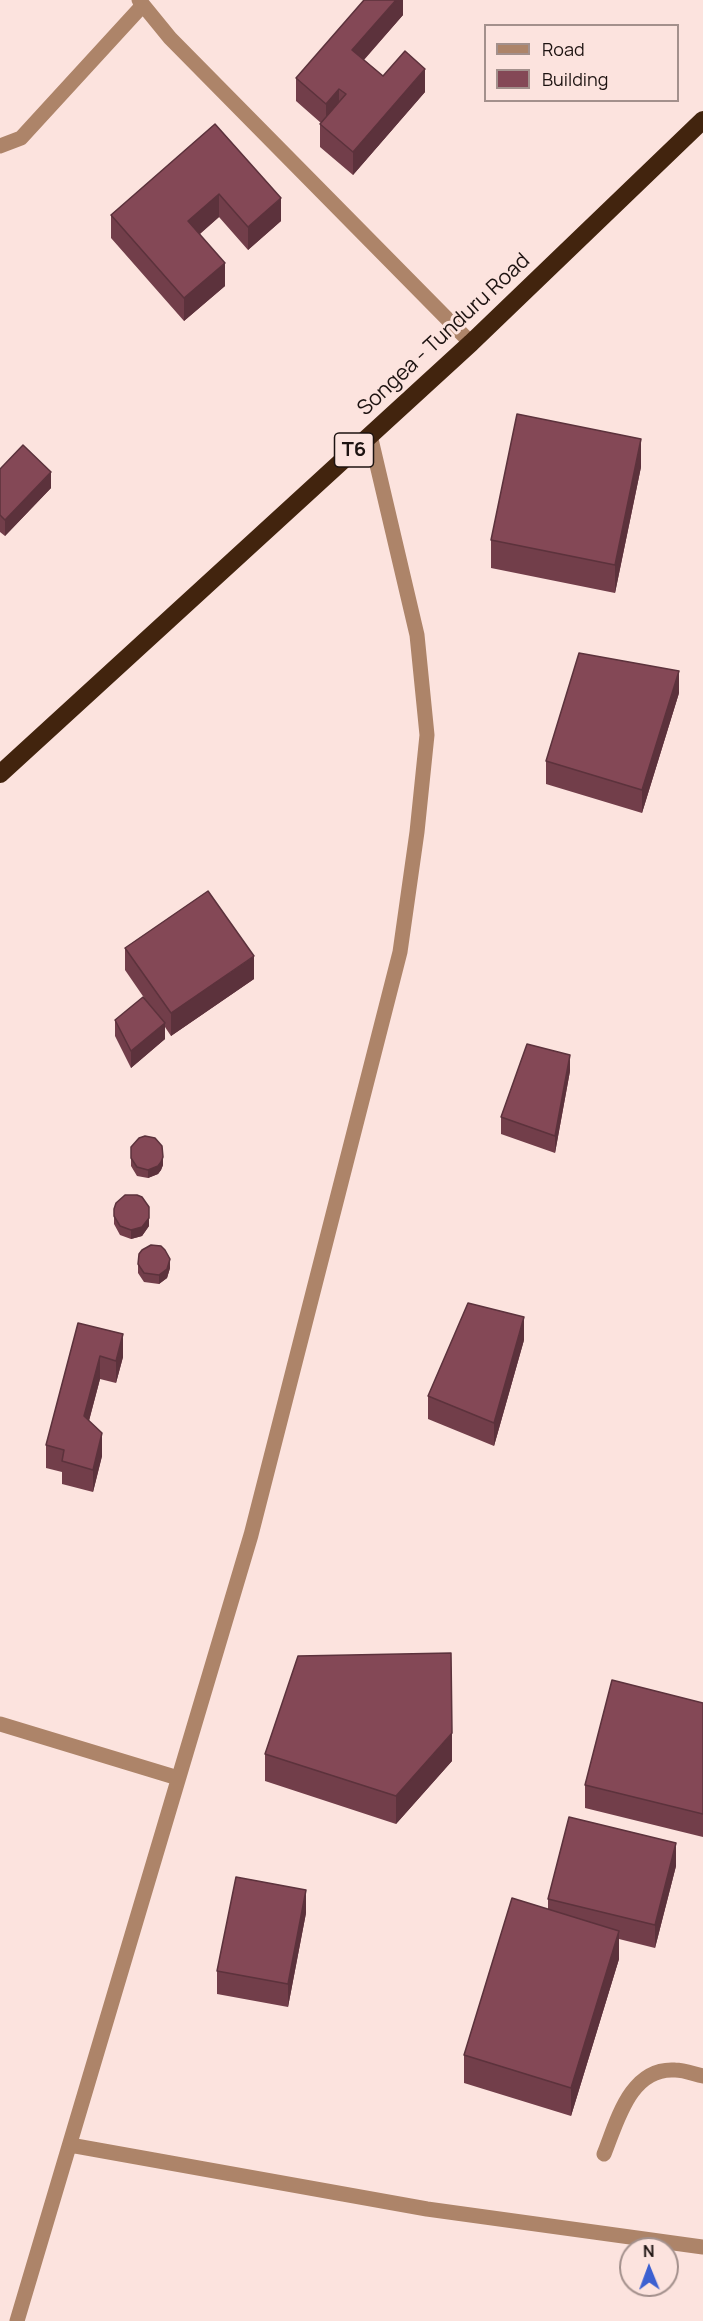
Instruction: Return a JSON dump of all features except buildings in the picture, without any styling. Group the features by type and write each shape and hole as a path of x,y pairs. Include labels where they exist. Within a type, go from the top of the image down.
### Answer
{"highway":[{"name":"Songea - Tunduru Road","path":"0,774 471,343 703,120"}],"street":[{"path":"0,146 21,138 141,3 179,46 471,343"},
{"path":"17,2321 251,1535 402,941 427,735 417,635 370,435"},
{"path":"0,1724 178,1778"},
{"path":"604,2154 628,2094 646,2078 663,2070 676,2070 703,2076"},
{"path":"70,2145 427,2209 703,2247"}]}
